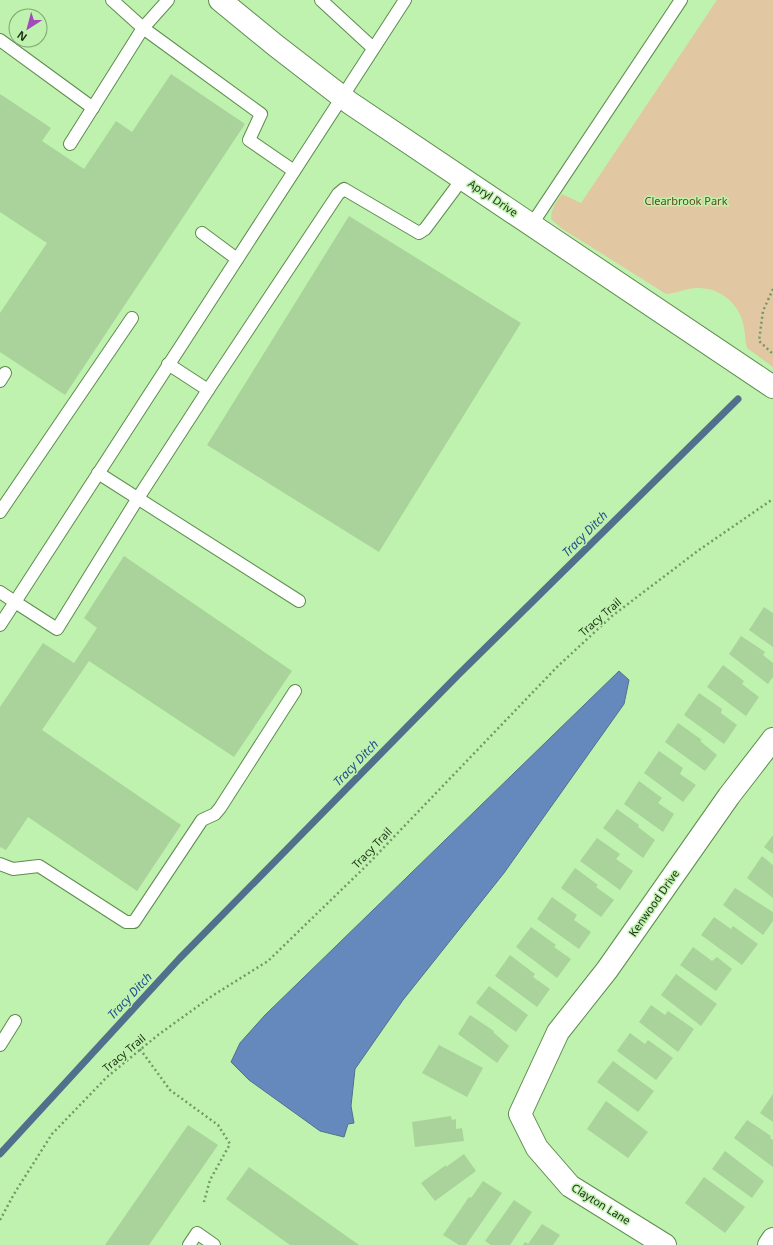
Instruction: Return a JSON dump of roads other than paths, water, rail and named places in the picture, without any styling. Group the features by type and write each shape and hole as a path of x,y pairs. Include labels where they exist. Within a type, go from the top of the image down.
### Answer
{"street":[{"name":"Apryl Drive","path":"220,0 342,97 773,387"},
{"name":"Kenwood Drive","path":"540,1070 558,1032 607,970 730,796 773,739"},
{"name":"Clayton Lane","path":"540,1070 520,1114 537,1148 570,1186 665,1245"},
{"path":"769,1245 773,1239"}],"lane":[{"path":"112,0 143,28 261,114 248,140 294,171"},
{"path":"70,144 143,28 168,0"},
{"path":"321,0 373,48"},
{"path":"0,625 404,0"},
{"path":"532,224 681,0"},
{"path":"0,40 93,108"},
{"path":"0,592 56,629 208,390 338,194 344,189 419,233 425,228 463,178"},
{"path":"202,233 237,258"},
{"path":"0,512 132,318"},
{"path":"168,364 208,390"},
{"path":"98,473 299,601"},
{"path":"0,864 13,869 39,866 126,922 134,922 202,820 216,814 295,691"},
{"path":"0,1045 15,1020"},
{"path":"189,1245 197,1233 214,1245"}],"water":[{"path":"619,671 629,680 624,704 504,873 403,1000 355,1069 351,1106 354,1123 348,1124 344,1137 320,1131 249,1080 231,1062 240,1043 265,1015"}],"waterway":[{"name":"Tracy Ditch","path":"0,1154 179,959 458,675 738,399"}],"park label":[{"name":"Clearbrook Park","path":"686,201"}]}
